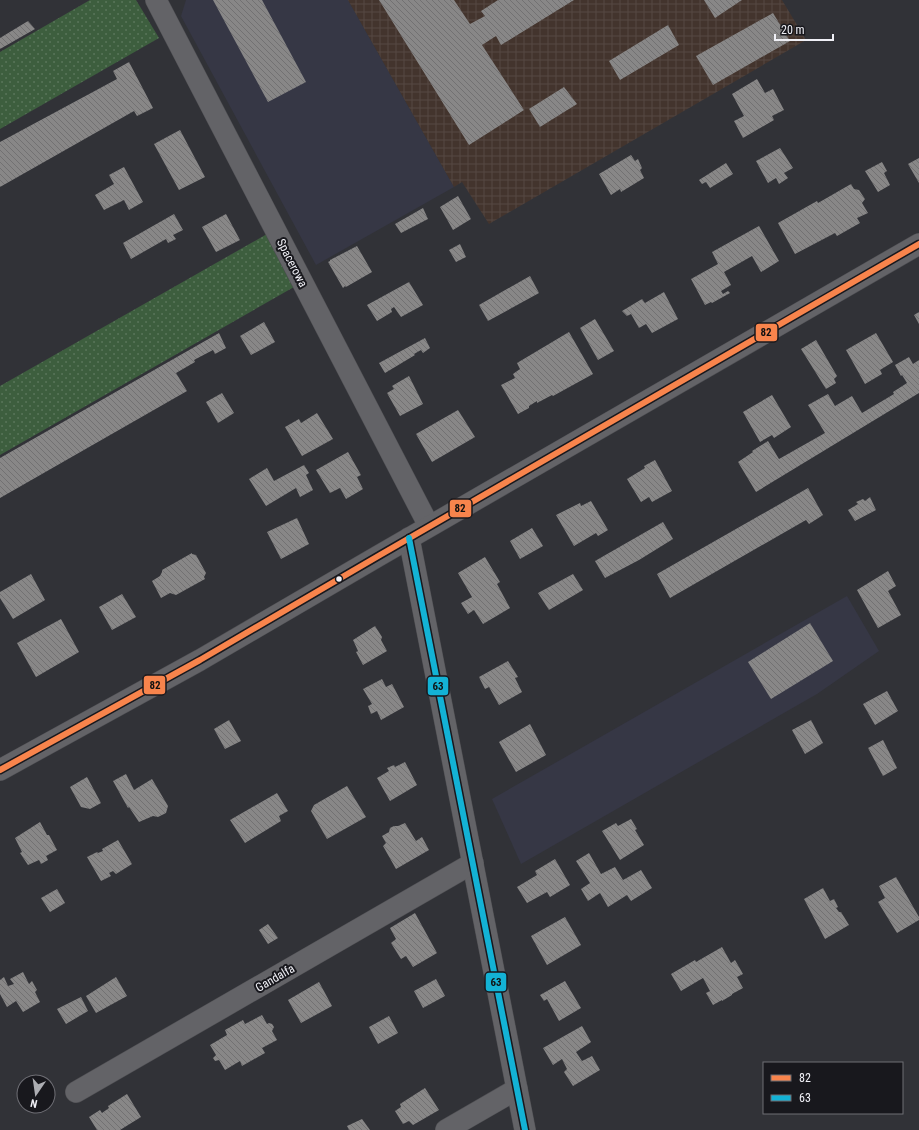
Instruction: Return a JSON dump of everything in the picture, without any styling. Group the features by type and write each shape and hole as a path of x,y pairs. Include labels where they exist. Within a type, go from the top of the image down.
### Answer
{"street":[{"name":"Spacerowa","path":"156,0 429,526"},
{"path":"0,770 200,660 429,526 919,244"},
{"path":"409,538 526,1130"},
{"name":"Gandalfa","path":"76,1092 473,863"},
{"path":"446,1130 517,1089"}],"shaded area":[{"path":"186,0 348,0 454,187 316,265 181,16"},
{"path":"348,0 782,0 806,40 489,224 462,182 454,187"},
{"path":"847,596 879,651 817,694 521,864 492,799"}],"green space":[{"path":"90,0 136,0 159,38 0,129 0,52"},
{"path":"267,234 294,287 0,455 0,386"}],"building":[{"path":"213,0 262,0 306,82 268,102"},
{"path":"379,0 454,0 470,24 485,16 481,11 498,0 574,0 501,45 496,36 482,45 524,110 469,145"},
{"path":"704,0 742,0 715,18"},
{"path":"773,13 790,41 713,85 696,56"},
{"path":"28,21 35,29 0,49 0,38"},
{"path":"668,25 679,45 620,80 609,61"},
{"path":"129,62 153,108 137,116 134,111 0,187 0,142 117,79 113,71"},
{"path":"757,79 765,93 773,89 784,110 772,116 774,120 743,138 734,121 744,116 732,94"},
{"path":"564,87 577,104 540,127 529,109"},
{"path":"180,130 205,177 179,190 154,144"},
{"path":"780,148 793,168 784,173 788,178 779,184 776,178 768,183 756,161"},
{"path":"631,155 635,161 638,159 642,168 640,170 644,178 621,192 620,189 611,195 599,174"},
{"path":"919,158 919,183 908,164"},
{"path":"882,162 887,171 884,173 890,185 878,192 865,171"},
{"path":"726,163 733,174 710,188 706,182 702,184 699,180"},
{"path":"124,167 143,202 129,210 124,200 104,210 95,195 114,184 109,175"},
{"path":"851,184 854,189 859,190 865,199 862,203 868,213 857,218 860,223 837,236 835,233 795,254 778,223 817,201 818,203"},
{"path":"458,196 471,219 453,230 440,207"},
{"path":"423,208 428,219 401,233 395,224"},
{"path":"174,214 183,230 173,235 176,239 168,243 166,239 131,259 123,243"},
{"path":"226,214 240,240 216,252 202,227"},
{"path":"759,226 779,261 761,272 752,256 724,272 731,285 721,291 723,294 728,291 730,293 712,303 711,302 705,305 691,279 718,264 712,252"},
{"path":"460,244 466,257 456,262 449,250"},
{"path":"357,246 372,272 343,288 328,262"},
{"path":"530,276 539,293 488,321 479,305"},
{"path":"409,282 423,305 401,317 394,307 391,309 392,312 377,321 367,305"},
{"path":"664,292 678,319 652,333 646,324 639,328 631,314 627,316 622,311 642,299 645,303"},
{"path":"919,312 919,324 914,315"},
{"path":"595,319 614,351 598,360 580,328"},
{"path":"264,322 275,342 251,355 240,336"},
{"path":"569,332 593,374 553,396 552,395 537,403 537,401 529,406 529,408 518,414 501,385 515,378 513,374 520,369 517,363"},
{"path":"219,333 226,348 215,354 213,350 194,360 195,362 176,373 187,391 0,498 0,458"},
{"path":"876,333 893,362 880,370 882,374 865,384 846,350"},
{"path":"425,338 430,348 423,353 421,350 385,373 379,363"},
{"path":"816,340 837,376 834,379 836,383 826,389 801,349"},
{"path":"909,357 913,364 919,360 919,393 756,492 738,462 768,441 779,459 825,433 808,405 828,394 835,406 852,396 862,413 894,394 893,392 907,383 895,365"},
{"path":"409,376 423,404 400,416 387,393 394,389 392,386"},
{"path":"222,393 234,413 218,423 206,402"},
{"path":"772,395 791,427 774,438 772,435 760,442 743,412"},
{"path":"458,410 475,437 432,462 416,434"},
{"path":"317,413 333,439 302,456 285,427 299,419 301,423"},
{"path":"348,452 361,475 357,477 363,489 346,499 340,488 330,493 316,470"},
{"path":"655,460 672,491 652,502 649,497 641,502 627,479 645,468 644,466"},
{"path":"304,465 309,473 306,475 313,490 300,497 296,488 266,506 249,479 267,468 274,481"},
{"path":"808,488 823,515 809,524 806,520 670,598 657,574"},
{"path":"870,497 876,510 855,521 848,510 858,504 856,502 863,499 865,501"},
{"path":"591,501 608,530 598,536 596,533 574,546 556,515 580,503 581,506"},
{"path":"297,518 309,544 281,559 267,532"},
{"path":"663,522 673,539 639,560 605,578 595,561"},
{"path":"532,528 543,546 520,559 510,541"},
{"path":"192,553 196,555 206,573 204,577 205,579 176,595 170,593 161,598 152,581 160,576 162,570"},
{"path":"485,557 500,582 497,584 510,608 483,624 474,610 468,614 461,603 472,597 458,573"},
{"path":"888,571 896,586 888,591 901,615 878,628 857,590"},
{"path":"31,574 45,600 13,619 0,598 0,592"},
{"path":"573,574 583,590 549,610 538,593"},
{"path":"122,594 136,617 112,630 99,607"},
{"path":"61,619 79,652 36,677 17,643"},
{"path":"810,623 833,661 771,699 748,662"},
{"path":"375,626 382,637 381,640 387,651 363,665 356,652 358,651 353,640"},
{"path":"508,661 518,677 515,678 522,692 499,705 489,687 485,689 479,677"},
{"path":"382,679 386,687 392,684 404,707 381,720 377,711 371,714 368,706 372,704 363,689"},
{"path":"887,691 898,711 875,725 863,704"},
{"path":"229,720 241,741 225,749 214,729"},
{"path":"811,720 823,743 805,754 792,730"},
{"path":"530,724 546,755 516,772 499,742"},
{"path":"883,740 897,768 883,776 868,748"},
{"path":"405,762 417,785 390,801 377,778 389,771 387,768 394,765 395,767"},
{"path":"126,774 134,790 152,779 168,806 166,813 158,817 153,816 139,822 129,807 128,808 113,781"},
{"path":"87,777 101,803 90,809 81,807 70,787"},
{"path":"347,786 366,817 327,839 311,811 314,805"},
{"path":"277,793 288,811 279,816 281,821 245,843 230,820"},
{"path":"631,819 637,829 635,830 644,845 620,860 602,831 616,823 618,826"},
{"path":"40,822 57,850 46,856 48,860 41,864 39,860 28,865 20,853 22,852 15,838"},
{"path":"405,823 416,841 422,837 429,850 396,869 383,846 386,843 382,836 389,832 390,828"},
{"path":"118,840 132,864 116,874 113,871 109,873 111,876 101,881 87,857 103,851 102,849"},
{"path":"589,853 601,874 615,867 623,880 641,870 652,888 631,901 627,895 608,907 600,893 588,901 581,889 590,883 576,861"},
{"path":"555,859 570,885 550,897 547,892 527,903 517,887 537,875 535,871"},
{"path":"896,877 919,917 919,920 897,933 878,902 885,898 879,886"},
{"path":"823,888 830,901 834,899 838,907 836,908 839,912 841,912 849,925 825,939 804,899"},
{"path":"57,889 65,903 50,912 41,898"},
{"path":"415,913 437,953 413,967 406,956 401,959 391,943 396,939 390,928"},
{"path":"565,917 581,945 547,965 531,936"},
{"path":"268,924 278,938 268,944 259,930"},
{"path":"722,947 731,963 735,960 743,974 737,977 743,988 713,1005 706,993 710,991 703,978 681,991 671,974"},
{"path":"23,972 29,984 32,981 37,990 35,992 40,1002 23,1012 16,1001 7,1007 0,994 0,980 4,977 8,986 14,984 10,979"},
{"path":"116,977 127,996 96,1013 86,996"},
{"path":"436,979 445,996 423,1008 414,991"},
{"path":"565,981 581,1008 559,1021 547,999 544,1001 540,995"},
{"path":"319,982 332,1006 301,1023 288,1000"},
{"path":"81,997 88,1011 66,1024 57,1009"},
{"path":"262,1015 267,1024 272,1024 274,1027 272,1031 277,1040 262,1048 265,1053 242,1066 240,1061 225,1070 219,1060 215,1061 213,1058 216,1055 210,1045 227,1035 225,1030 243,1020 245,1024"},
{"path":"389,1016 398,1033 378,1044 369,1027"},
{"path":"582,1026 591,1042 576,1052 582,1061 592,1056 600,1070 573,1086 564,1072 567,1069 562,1059 553,1065 543,1048"},
{"path":"425,1088 439,1110 413,1125 409,1121 403,1124 395,1111 401,1107 400,1104"},
{"path":"127,1094 141,1117 120,1130 97,1130 89,1117 100,1110 102,1113 109,1108 108,1106"},
{"path":"362,1119 370,1130 349,1130 347,1126"}],"transit line":[{"name":"82","path":"0,770 200,660 919,244"},
{"name":"63","path":"409,538 525,1130"}]}
